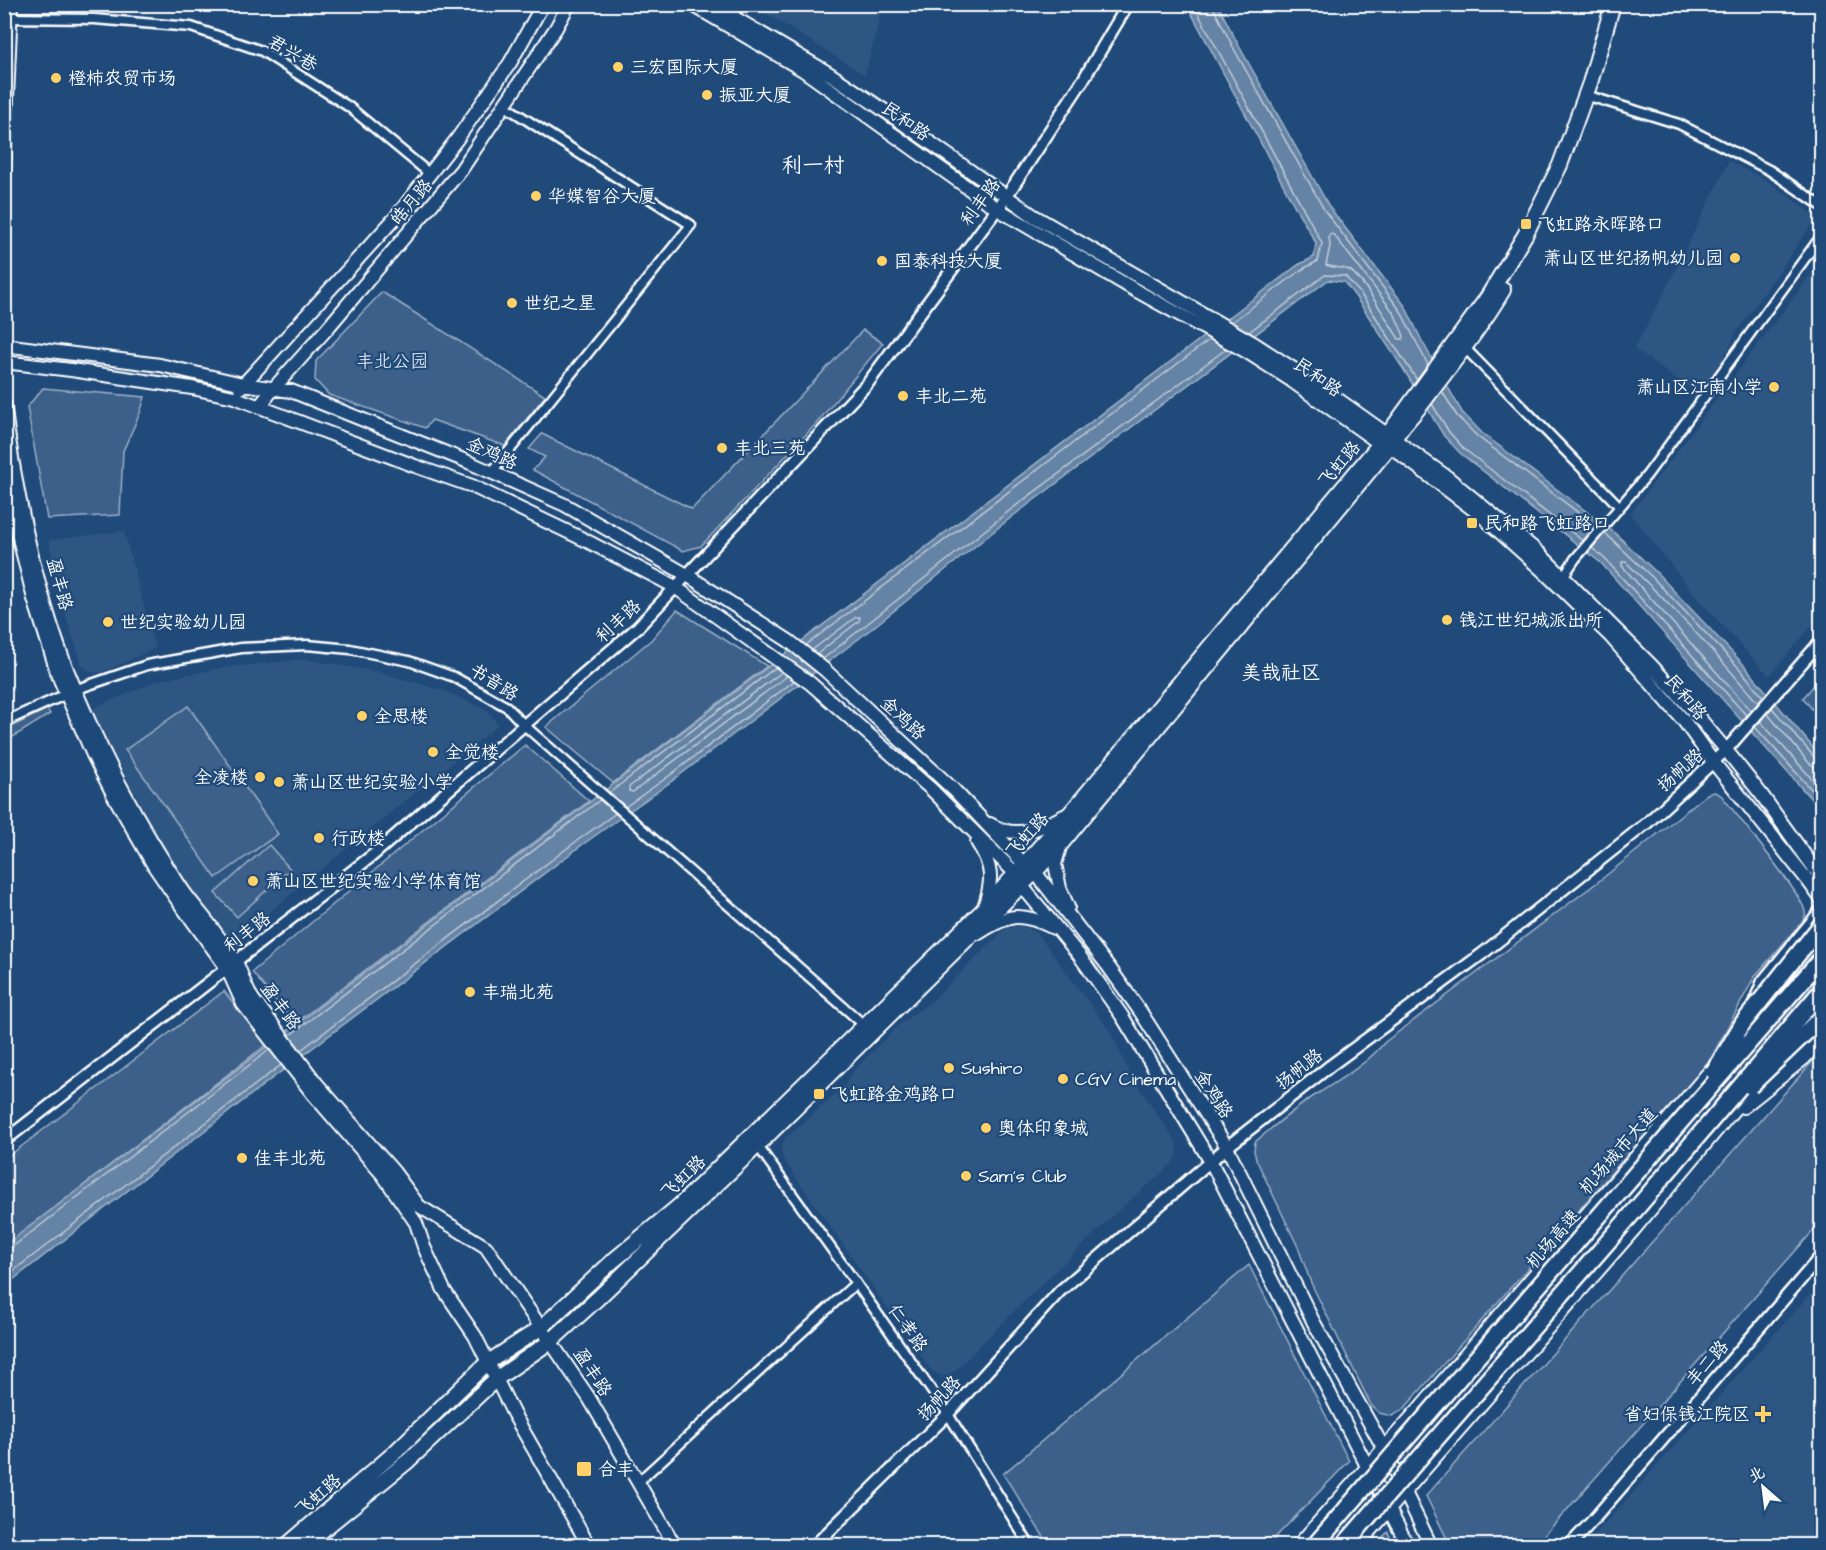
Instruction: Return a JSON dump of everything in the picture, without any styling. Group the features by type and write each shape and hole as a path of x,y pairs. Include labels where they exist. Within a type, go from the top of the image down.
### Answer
{"highway":[{"path":"1695,1104 1743,1023 1821,924"},
{"name":"机场高速","path":"1314,1545 1821,958"},
{"path":"1715,1123 1821,990"},
{"path":"1343,1545 1610,1239 1715,1123 1821,1017"}],"main road":[{"path":"4,170 7,18 11,4"},
{"name":"皓月路","path":"234,397 243,384 372,244 430,174 510,63 543,4"},
{"name":"皓月路","path":"260,407 456,176 505,106 569,4"},
{"name":"民和路","path":"691,4 802,70 996,208 1135,290 1247,352 1447,477 1538,552 1651,665 1696,714 1761,794 1821,879"},
{"name":"民和路","path":"711,4 830,74 1043,222 1255,344 1388,441 1484,517 1611,638 1684,721 1713,763 1821,900"},
{"name":"飞虹路","path":"303,1545 408,1461 496,1379 551,1341 597,1299 754,1141 864,1025 983,910 1061,844 1388,441 1442,369 1525,235 1560,165 1590,83 1613,4"},
{"name":"飞虹路","path":"1442,369 1464,347 1493,306 1530,243 1568,164 1593,97 1620,4"},
{"name":"金鸡路","path":"4,345 160,365 243,384 301,394 492,472 565,505 687,575 789,641 825,670 954,790 980,818 1024,874 1059,931 1122,1016 1211,1162 1408,1545"},
{"name":"金鸡路","path":"4,362 192,388 234,397 472,486 585,540 675,587 810,683 931,789 1076,925 1140,1011 1227,1147 1313,1321 1384,1449 1431,1545"},
{"name":"盈丰路","path":"4,403 20,494 42,595 67,671 70,693"},
{"name":"飞虹路","path":"286,1545 393,1454 487,1363 542,1327 614,1260 754,1141 965,941 1024,874 1072,811 1388,441"},
{"name":"盈丰路","path":"4,467 34,599 70,693 115,798 154,866 178,901 231,964 251,999 317,1084 394,1172 419,1206 486,1247 589,1398 675,1545"},
{"path":"980,818 998,830 1012,833 1027,832 1043,827 1072,811"},
{"path":"961,819 986,855 991,876 983,910"},
{"path":"1061,844 1055,864 1056,877 1076,925"},
{"path":"965,941 997,921 1022,916 1038,920 1059,931"},
{"name":"机场城市大道","path":"1299,1545 1369,1468 1821,942"},
{"name":"盈丰路","path":"231,964 243,1004 313,1094 383,1175 416,1223 424,1247 444,1290 475,1336 513,1413 589,1545"},
{"path":"1356,1545 1633,1229 1715,1123 1821,1006"},
{"path":"1715,1123 1777,1080 1804,1057 1821,1036"}],"street":[{"path":"732,17 739,4"},
{"name":"利丰路","path":"4,1141 373,855 638,627 868,383 1006,197 1083,80 1128,4"},
{"name":"君兴巷","path":"7,18 93,19 191,27 262,51 349,107 430,174"},
{"path":"1593,97 1680,124 1769,170 1821,206"},
{"path":"492,472 691,225 505,106"},
{"path":"1563,577 1575,559 1647,475 1821,235"},
{"path":"1464,347 1619,506"},
{"name":"扬帆路","path":"814,1545 948,1414 1060,1291 1227,1147 1330,1066 1482,954 1647,823 1726,750 1821,640"},
{"name":"书音路","path":"4,722 70,693 147,665 241,648 307,645 350,649 410,662 454,677 507,707 524,725 864,1025"},
{"path":"1743,1033 1763,981 1821,909"},
{"name":"仁孝路","path":"754,1141 948,1414 1030,1545"},
{"name":"丰二路","path":"1569,1545 1594,1519 1821,1255"},
{"path":"638,1482 856,1283"}],"shaded area":[{"path":"883,5 865,75 754,6"},
{"name":"萧山区世纪扬帆幼儿园","path":"1729,161 1769,182 1817,217 1736,333 1703,398 1634,349"},
{"name":"萧山区江南小学","path":"1821,261 1821,615 1769,676 1700,601 1630,514"},
{"name":"世纪实验幼儿园","path":"124,531 155,648 106,671 92,673 82,665 59,595 49,540"},
{"name":"萧山区世纪实验小学","path":"305,659 378,672 445,691 487,710 498,725 229,945 159,840 91,709 159,680 222,668"},
{"name":"奥体印象城","path":"1014,925 1037,933 1110,1031 1130,1074 1175,1140 1178,1147 1177,1156 1173,1163 1119,1210 956,1370 949,1375 941,1376 931,1370 783,1159 781,1148 785,1138 843,1087 854,1070 901,1023 931,1002 1005,929"},
{"name":"省妇保钱江院区","path":"1821,1282 1821,1545 1586,1545"}],"green space":[{"name":"丰北公园","path":"382,292 545,396 505,446 432,420 425,428 329,395 315,380 316,361"},
{"path":"863,330 883,343 816,424 701,546 683,551 533,470 545,457 529,449 542,434 692,509"},
{"path":"43,388 145,397 123,451 120,515 47,519 27,407"},
{"path":"677,610 767,666 613,783 546,727 651,640"},
{"path":"1821,677 1821,720 1803,698"},
{"path":"188,706 278,834 216,878 125,750"},
{"path":"47,709 50,714 5,742 5,730"},
{"path":"525,745 589,801 294,1024 252,972"},
{"path":"1714,792 1721,795 1768,854 1802,903 1805,912 1803,921 1755,976 1709,1062 1403,1410 1392,1416 1379,1413 1371,1405 1311,1283 1298,1247 1256,1159 1255,1142 1299,1106 1361,1065 1385,1042 1603,878 1707,794"},
{"name":"萧山区世纪实验小学体育馆","path":"269,845 290,869 237,917 215,893"},
{"path":"224,991 266,1045 5,1246 5,1159"},
{"path":"1821,1052 1821,1222 1536,1545 1450,1545 1426,1496"},
{"path":"1249,1265 1349,1461 1268,1545 1049,1545 1003,1474"},
{"path":"1388,1532 1394,1545 1374,1545"}],"water":[{"path":"1187,5 1218,5 1330,208 1405,306 1462,412 1482,433 1615,533 1657,573 1744,665 1821,757 1821,810 1601,563 1460,453 1444,436 1355,296 1344,282 1328,280 1013,516 861,637 672,781 582,845 266,1083 5,1286 5,1245 1298,265 1314,257 1316,243"}],"place":[{"name":"三宏国际大厦","path":"618,67"},
{"name":"橙柿农贸市场","path":"56,78"},
{"name":"振亚大厦","path":"707,95"},
{"name":"华媒智谷大厦","path":"536,196"},
{"name":"飞虹路永晖路口","path":"1526,224"},
{"name":"萧山区世纪扬帆幼儿园","path":"1735,258"},
{"name":"国泰科技大厦","path":"882,261"},
{"name":"世纪之星","path":"512,303"},
{"name":"萧山区江南小学","path":"1774,387"},
{"name":"丰北二苑","path":"903,396"},
{"name":"丰北三苑","path":"722,448"},
{"name":"民和路飞虹路口","path":"1472,523"},
{"name":"钱江世纪城派出所","path":"1447,620"},
{"name":"世纪实验幼儿园","path":"108,622"},
{"name":"全思楼","path":"362,716"},
{"name":"全觉楼","path":"433,752"},
{"name":"全凌楼","path":"260,777"},
{"name":"萧山区世纪实验小学","path":"279,782"},
{"name":"行政楼","path":"319,838"},
{"name":"萧山区世纪实验小学体育馆","path":"253,881"},
{"name":"丰瑞北苑","path":"470,992"},
{"name":"Sushiro","path":"949,1068"},
{"name":"CGV Cinema","path":"1063,1079"},
{"name":"飞虹路金鸡路口","path":"819,1094"},
{"name":"奥体印象城","path":"986,1128"},
{"name":"佳丰北苑","path":"242,1158"},
{"name":"Sam's Club","path":"966,1176"},
{"name":"省妇保钱江院区","path":"1763,1414"},
{"name":"合丰","path":"584,1469"}],"district":[{"name":"利一村","path":"813,165"},
{"name":"美哉社区","path":"1281,672"}]}
